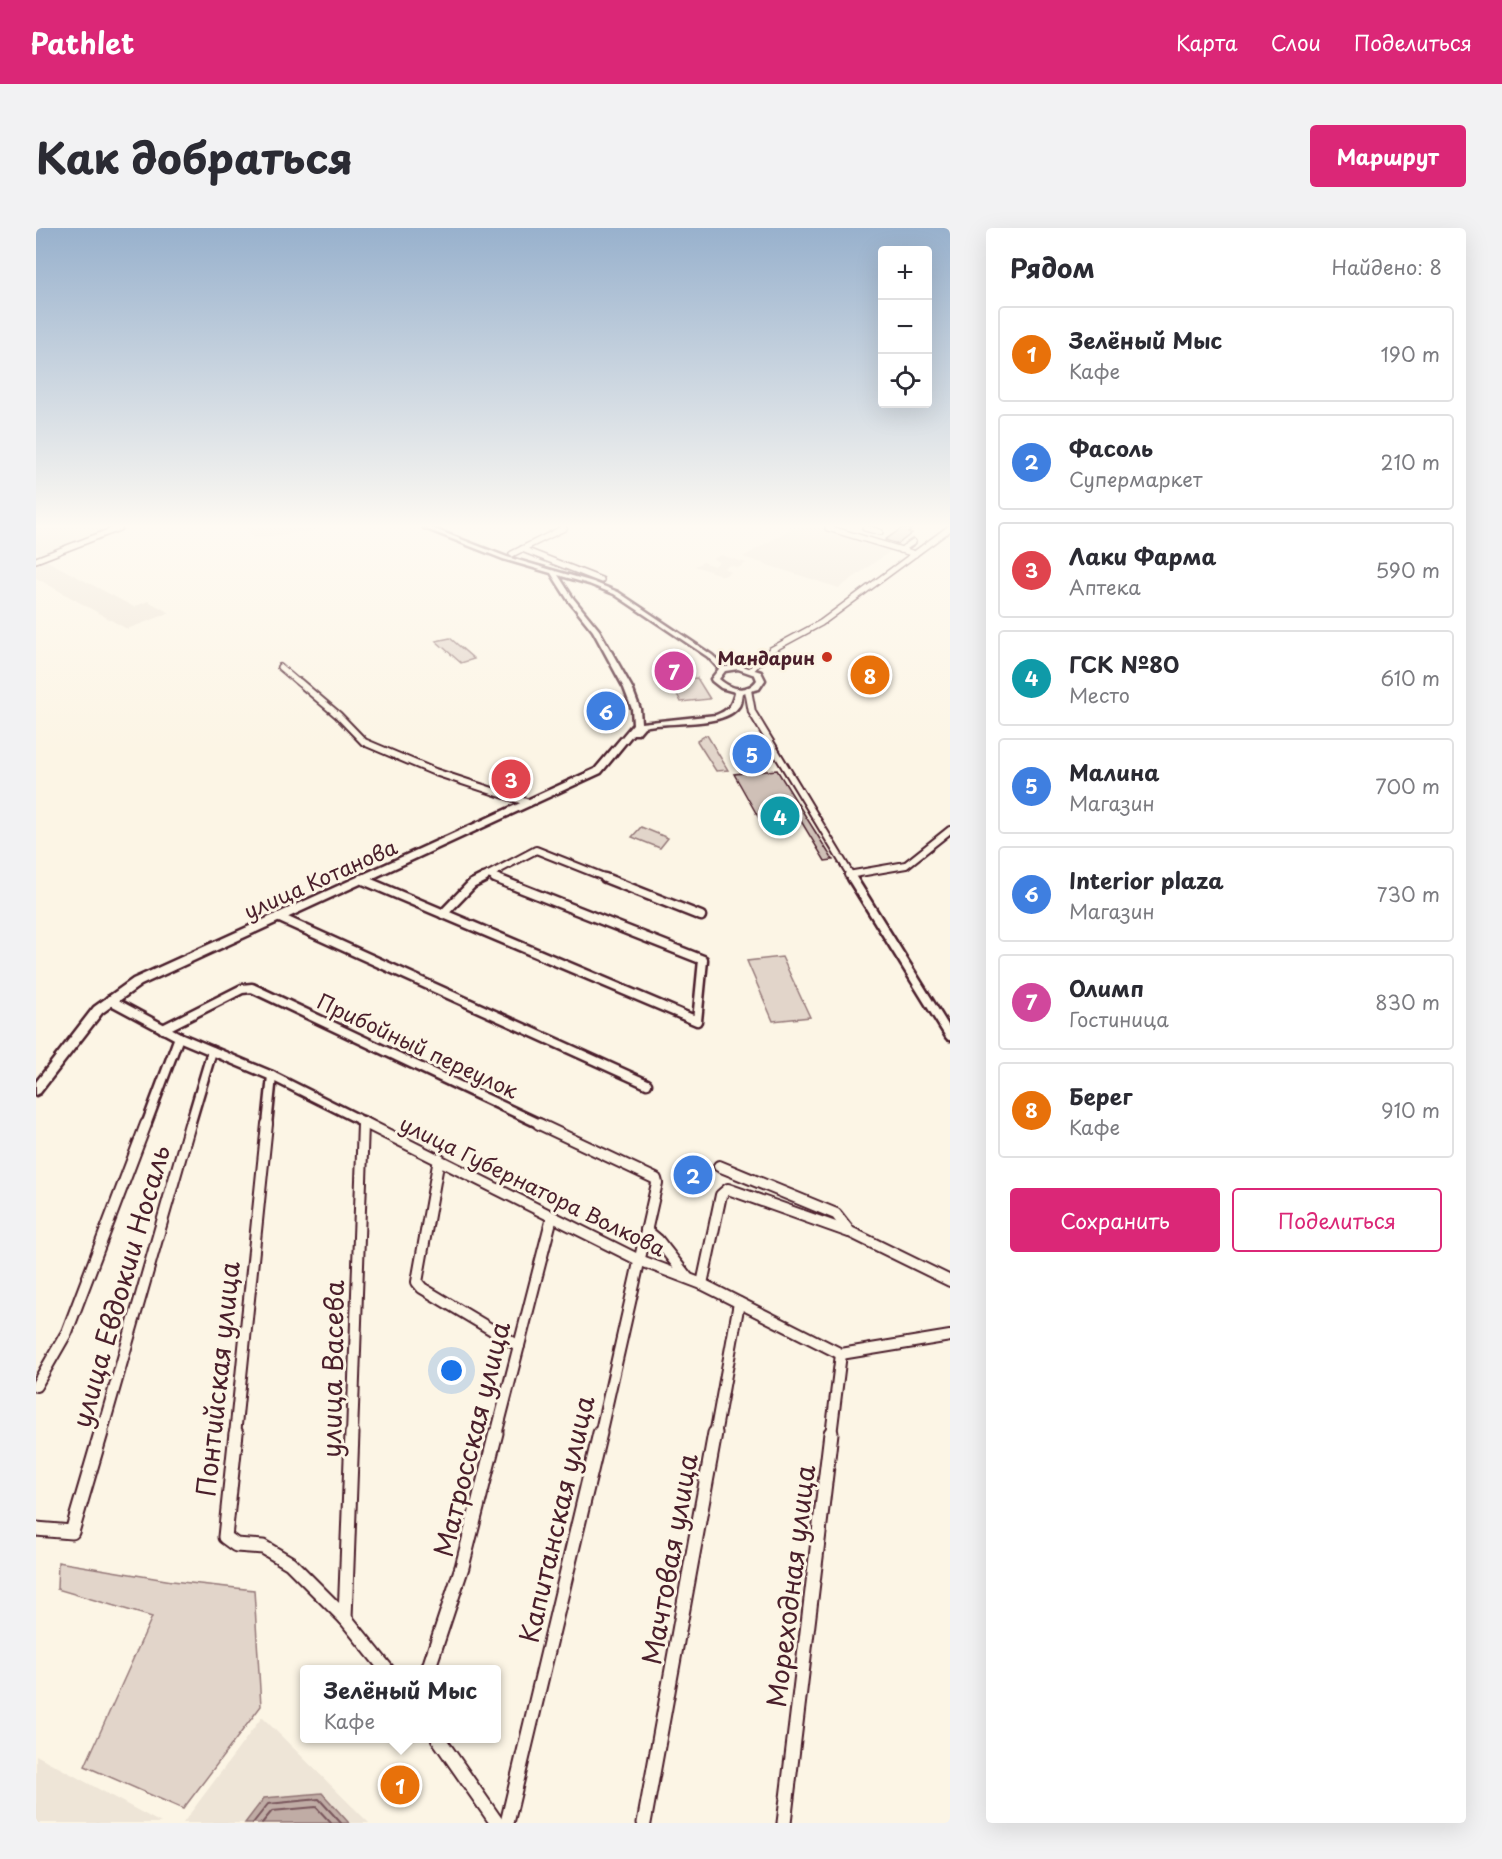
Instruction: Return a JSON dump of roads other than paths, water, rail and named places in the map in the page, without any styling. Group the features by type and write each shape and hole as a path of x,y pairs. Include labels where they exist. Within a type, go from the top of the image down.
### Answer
{"street":[{"path":"573,602 596,630 628,688 640,720 719,713 733,704 729,690 715,679 723,669 733,666"},
{"path":"630,602 710,656 723,669"},
{"path":"636,602 733,666 751,669 761,680 756,687 729,690"},
{"path":"751,669 771,650 821,623 849,602"},
{"path":"280,667 338,715 364,742 435,772 529,803"},
{"path":"615,754 641,725 717,717 728,713 736,705 743,690"},
{"path":"743,690 750,707 848,875 950,1036"},
{"path":"736,705 750,707"},
{"name":"улица Котанова","path":"36,1090 69,1044 110,1000 137,982 598,771 615,754 640,720"},
{"path":"848,875 906,866 950,830"},
{"path":"443,914 472,884 536,850 702,916"},
{"path":"361,879 696,1021 703,960 488,875"},
{"path":"279,917 647,1084"},
{"name":"Прибойный переулок","path":"163,1029 242,989 252,988 656,1179"},
{"name":"улица Губернатора Волкова","path":"110,1000 180,1037 272,1076 639,1260 702,1284 841,1354"},
{"path":"36,1386 67,1332 180,1037"},
{"name":"улица Евдокии Носаль","path":"36,1529 72,1532 123,1365 171,1184 212,1051"},
{"name":"Понтийская улица","path":"272,1076 224,1529 230,1543 263,1547 283,1558 345,1618"},
{"name":"улица Васева","path":"345,1618 352,1490 353,1359 363,1121"},
{"path":"439,1159 417,1282 422,1288 519,1346"},
{"path":"719,1166 836,1214 850,1232"},
{"name":"Капитанская улица","path":"507,1823 560,1612 656,1179"},
{"path":"702,1284 721,1195 728,1189 850,1232 950,1281"},
{"name":"Матросская улица","path":"430,1665 462,1567 552,1217"},
{"path":"646,1230 658,1240 689,1279"},
{"name":"Мачтовая улица","path":"644,1823 739,1303"},
{"path":"841,1354 950,1336"},
{"name":"Мореходная улица","path":"784,1823 841,1354"},
{"path":"345,1618 383,1665"},
{"path":"441,1743 497,1823"}],"water":[{"path":"322,1793 349,1823 245,1823 264,1798"}],"place":[{"name":"Мандарин","path":"827,657"},
{"name":"Олимп","path":"674,671"},
{"name":"Берег","path":"870,675"},
{"name":"Interior plaza","path":"606,711"},
{"name":"Малина","path":"752,754"},
{"name":"Лаки Фарма","path":"511,779"},
{"name":"ГСК №80","path":"780,816"},
{"name":"Фасоль","path":"693,1175"},
{"name":"Зелёный Мыс","path":"400,1785"}]}
